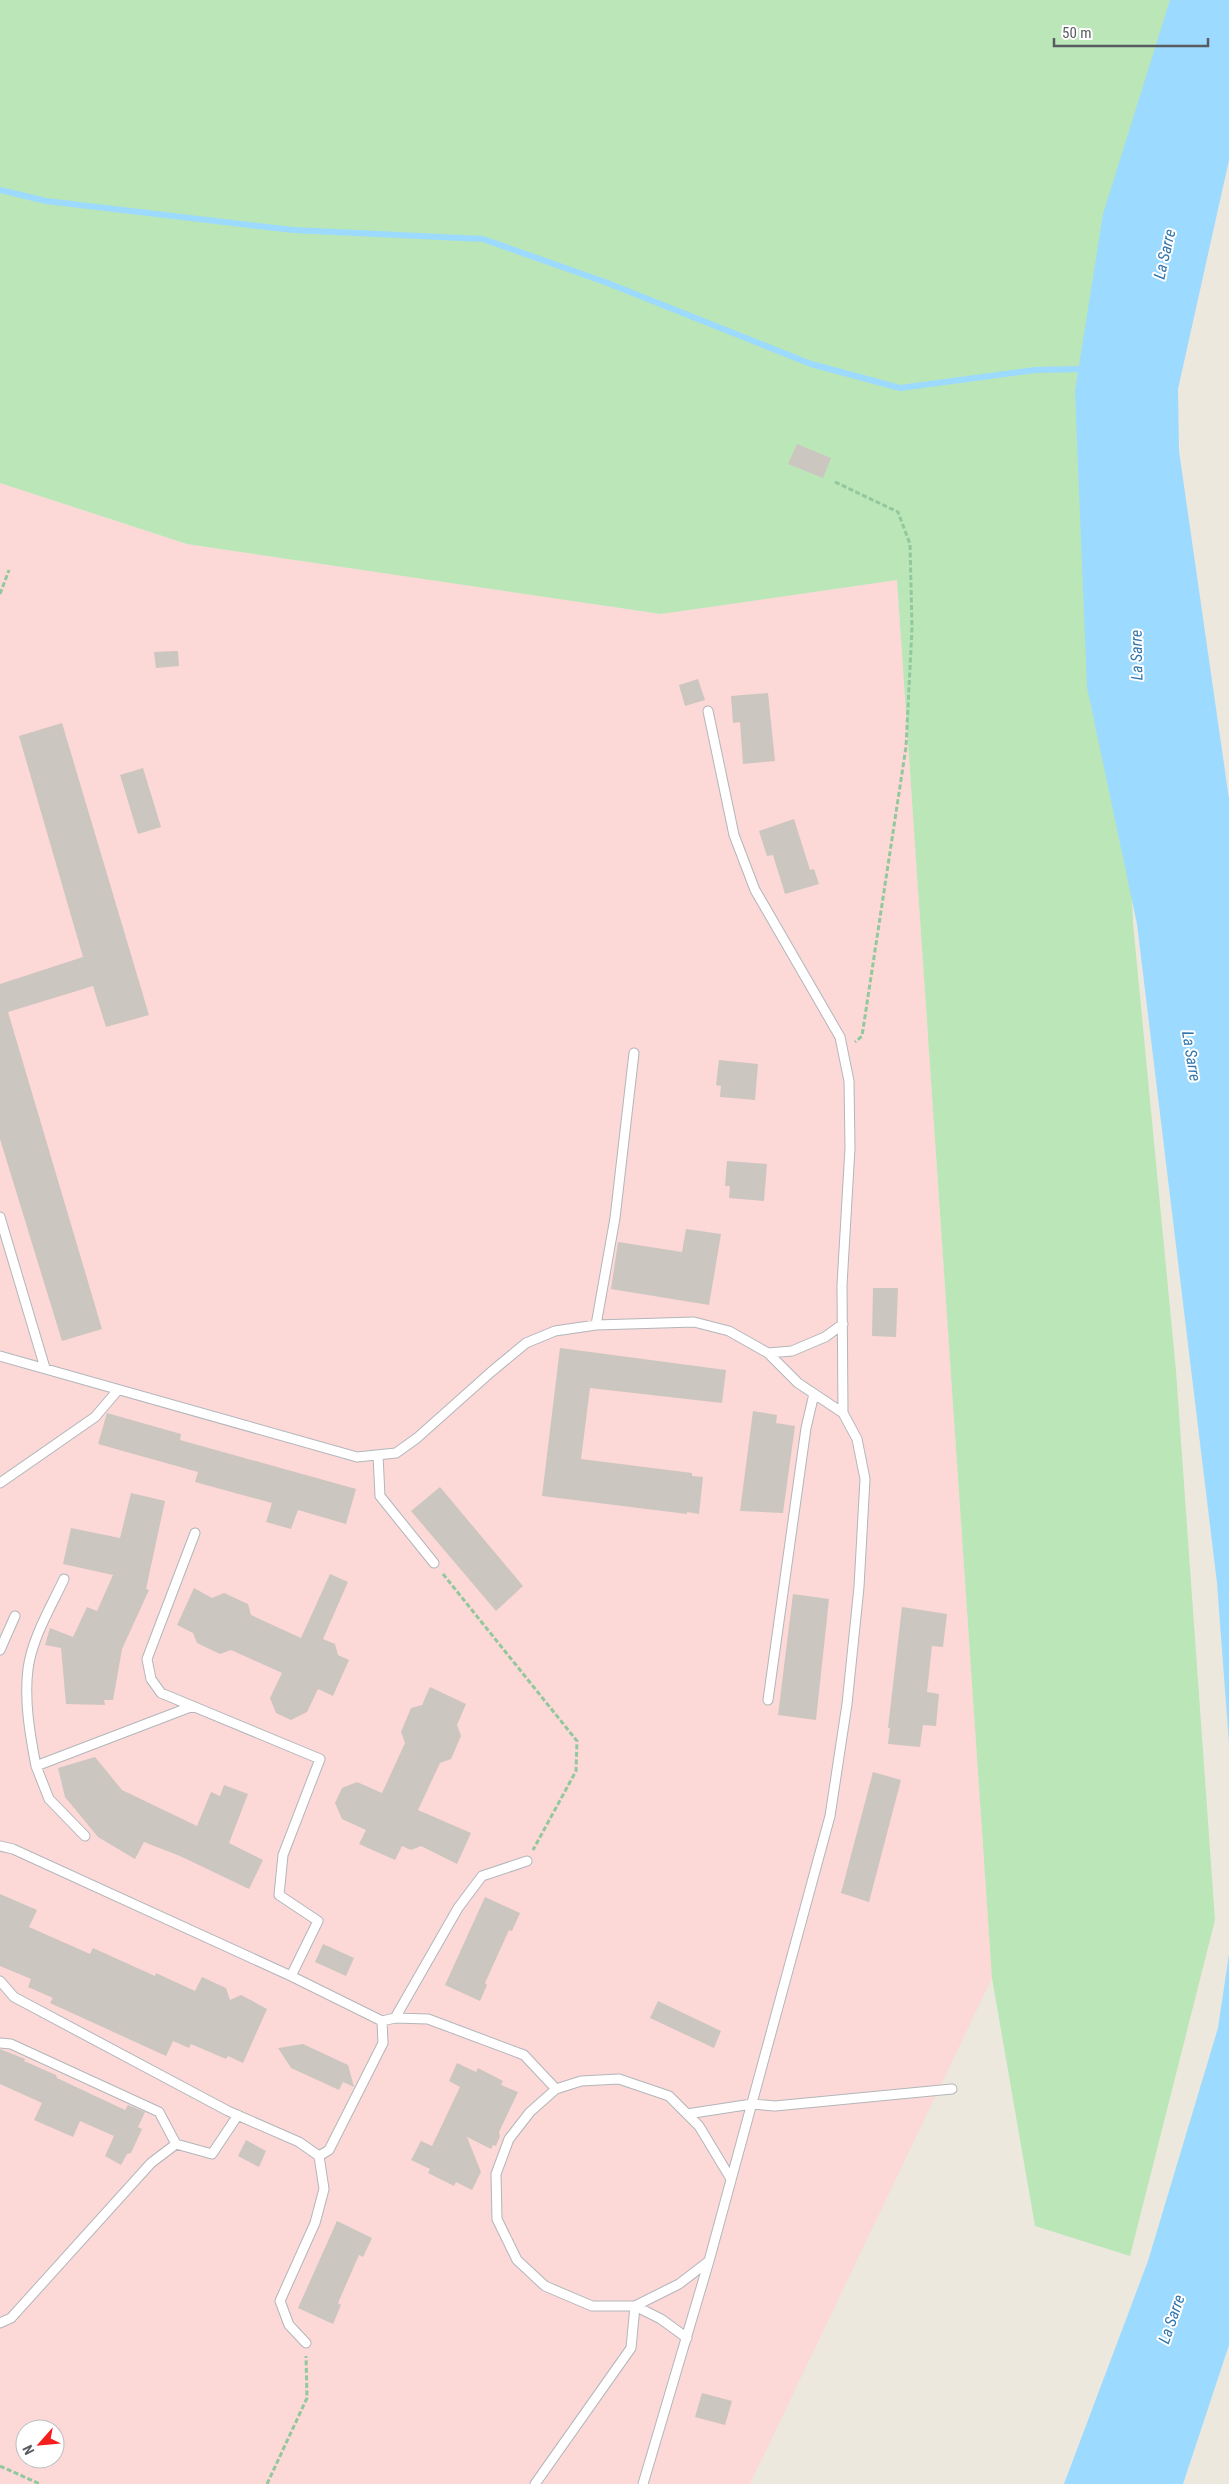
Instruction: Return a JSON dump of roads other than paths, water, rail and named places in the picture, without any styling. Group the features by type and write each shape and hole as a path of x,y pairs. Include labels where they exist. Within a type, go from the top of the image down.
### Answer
{"lane":[{"path":"643,2484 709,2261 830,1816 847,1704 859,1587 865,1478 857,1439 843,1413 842,1285 850,1148 849,1080 840,1037 755,890 734,835 708,711"},
{"path":"596,1325 615,1218 634,1053"},
{"path":"0,1217 45,1368"},
{"path":"0,1356 357,1457 396,1453 417,1438 483,1378 526,1343 555,1331 596,1325 694,1322 729,1331 768,1353 798,1383 843,1413"},
{"path":"768,1353 792,1351 825,1337 843,1324"},
{"path":"0,1483 95,1417 118,1390"},
{"path":"768,1700 806,1428 814,1394"},
{"path":"378,1455 380,1496 434,1563"},
{"path":"195,1533 147,1659 152,1679 161,1693 320,1759 283,1855 279,1896 318,1921 291,1976"},
{"path":"64,1579 39,1633 28,1669 28,1728 36,1766 50,1799 85,1836"},
{"path":"0,1650 15,1616"},
{"path":"36,1766 193,1706"},
{"path":"0,1846 13,1849 291,1976 382,2021 395,2018 428,2018 524,2055 556,2090"},
{"path":"395,2018 458,1908 482,1876 527,1861"},
{"path":"0,1981 14,1997 238,2115 299,2142 319,2156 324,2189 315,2223 280,2300 289,2325 306,2343"},
{"path":"319,2156 329,2150 379,2051 382,2043 382,2021"},
{"path":"0,2043 11,2044 159,2112 176,2144 212,2154 238,2115"},
{"path":"687,2338 662,2319 635,2306 592,2306 544,2286 518,2260 497,2219 496,2174 509,2139 530,2112 556,2090 581,2081 619,2079 670,2096 699,2126 731,2180"},
{"path":"688,2114 752,2104 775,2106 952,2089"},
{"path":"0,2324 11,2318 151,2163 176,2144"},
{"path":"635,2306 679,2284 709,2261"},
{"path":"535,2484 631,2348 635,2306"}],"water":[{"name":"La Sarre","path":"1170,0 1229,0 1229,160 1178,389 1179,451 1229,799 1229,1743 1217,1583 1137,924 1087,687 1075,391 1103,214"},
{"name":"La Sarre","path":"1229,1954 1229,2345 1183,2484 1064,2484 1148,2261 1218,2028"}],"waterway":[{"path":"0,190 46,201 293,230 483,239 605,282 811,364 900,388 1035,370 1086,369"}]}
